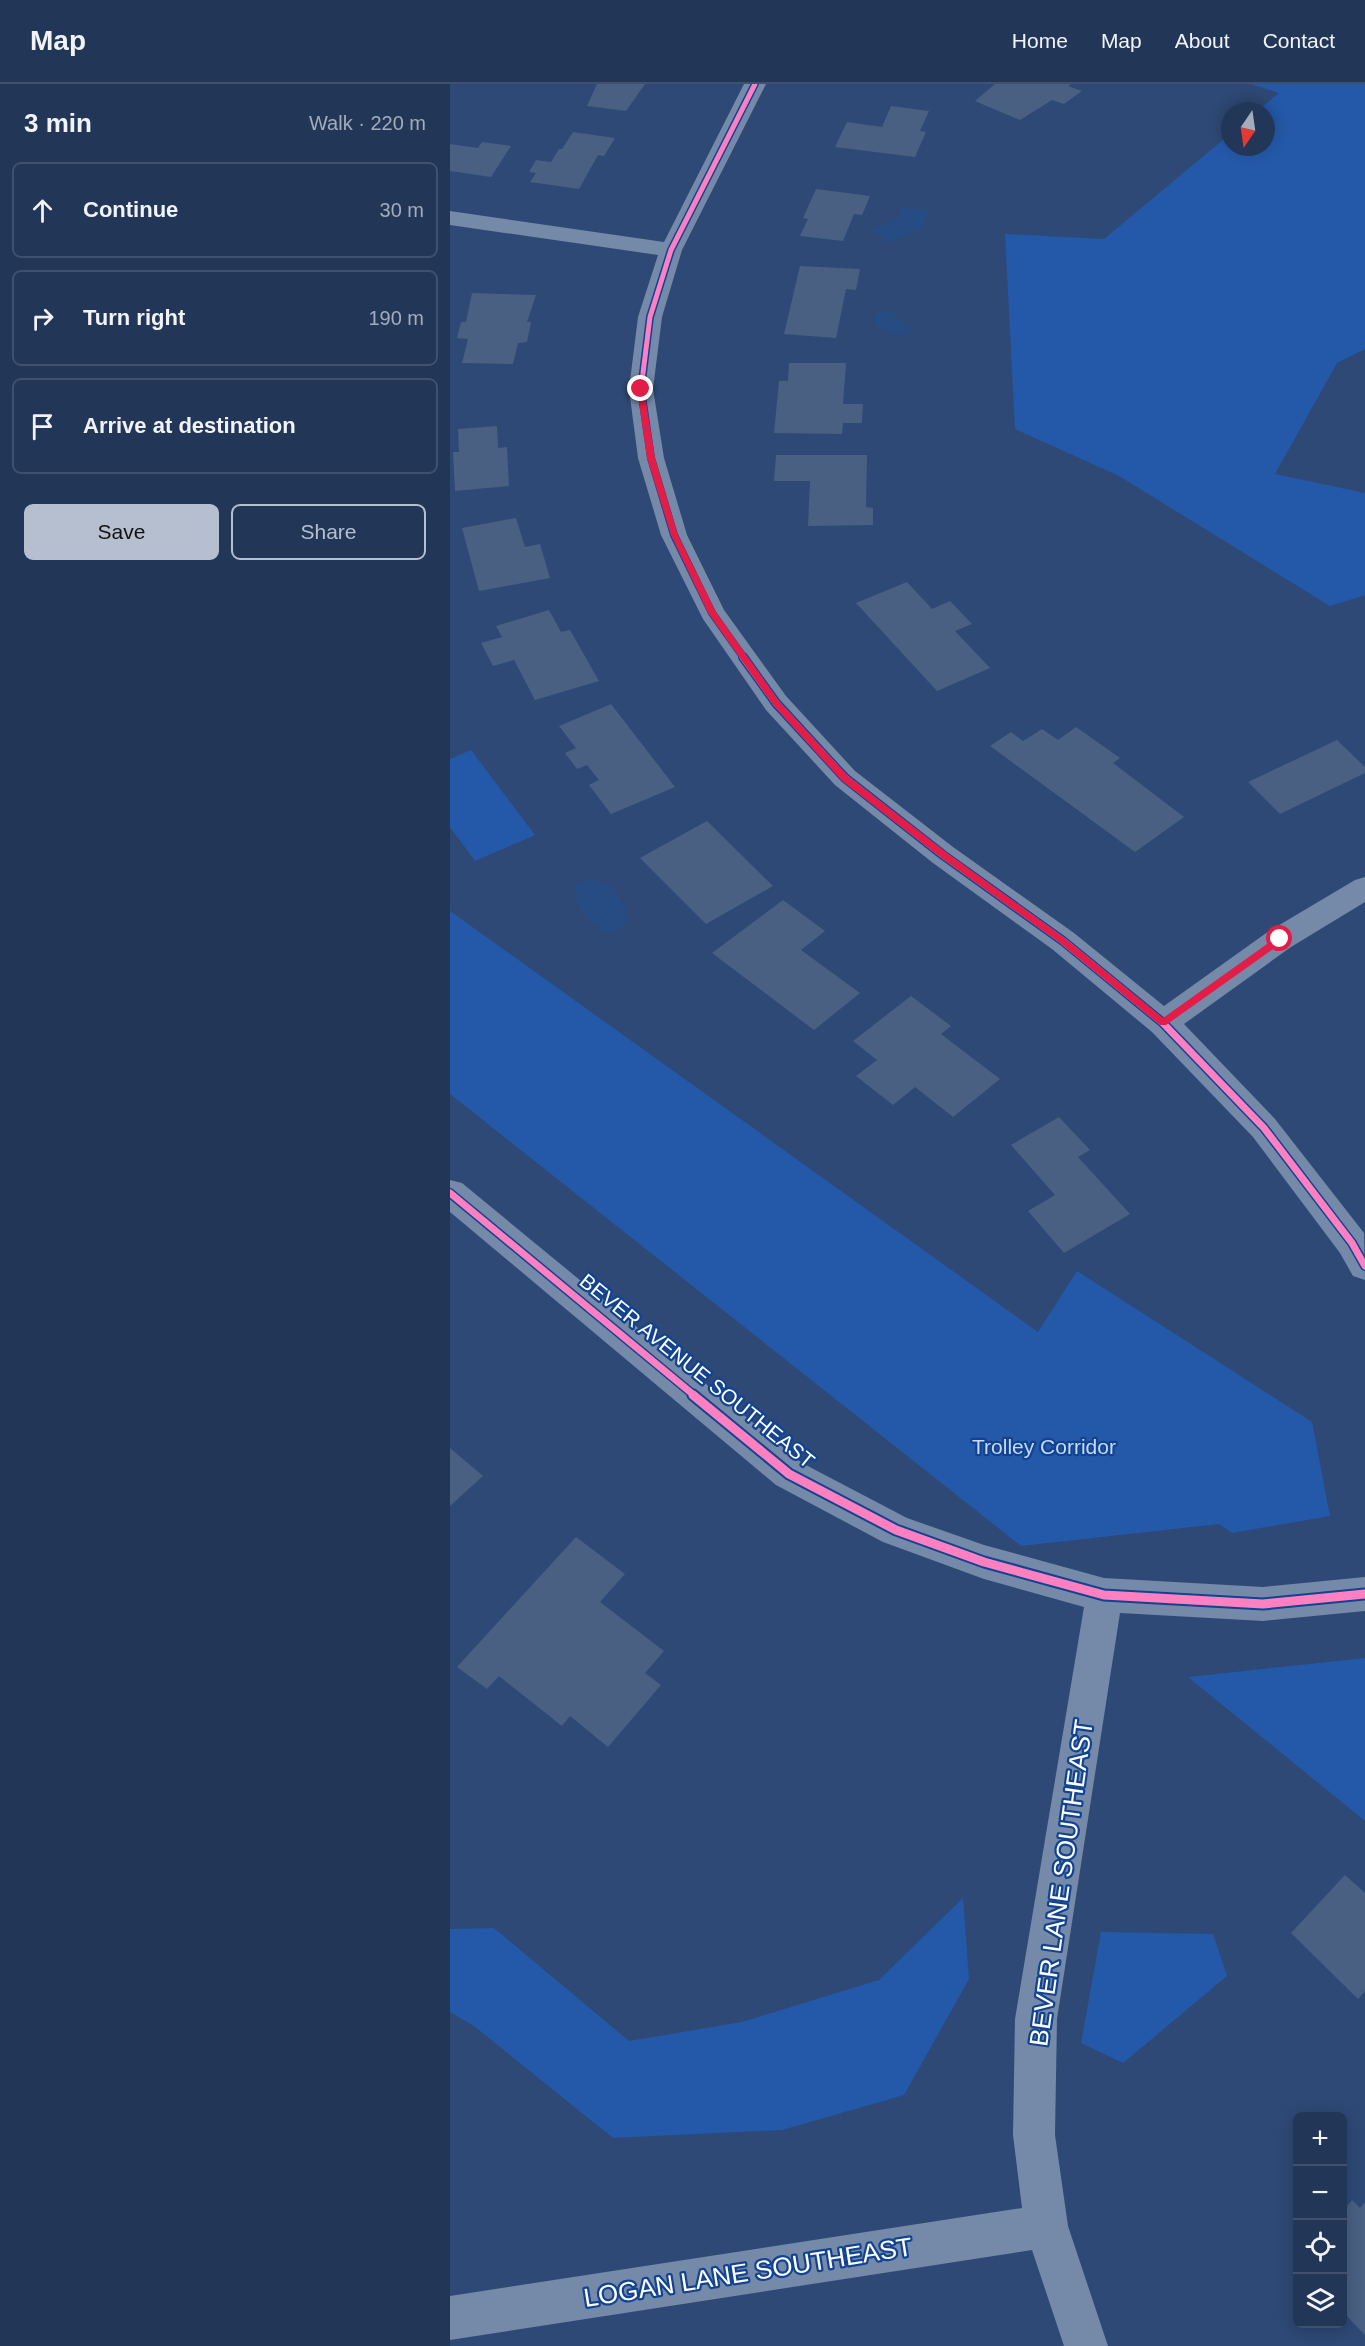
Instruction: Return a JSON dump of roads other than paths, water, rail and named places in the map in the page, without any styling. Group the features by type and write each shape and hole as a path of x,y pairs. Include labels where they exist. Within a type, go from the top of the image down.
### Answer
{"street":[{"path":"755,84 671,250 650,317 641,389 651,458 674,535 712,613 776,703 845,778 943,855 1063,941 1163,1023 1264,1128 1352,1243 1365,1266"},
{"path":"450,218 671,250"},
{"path":"1163,1023 1280,939 1365,888"},
{"name":"BEVER AVENUE SOUTHEAST","path":"450,1193 789,1474 896,1530 984,1562 1104,1595 1263,1605 1365,1594"},
{"name":"BEVER LANE SOUTHEAST","path":"1086,2346 1046,2226 1034,2135 1036,2019 1104,1595"},
{"name":"LOGAN LANE SOUTHEAST","path":"450,2318 1046,2226"}],"park label":[{"name":"Trolley Corridor","path":"1044,1447"}]}
